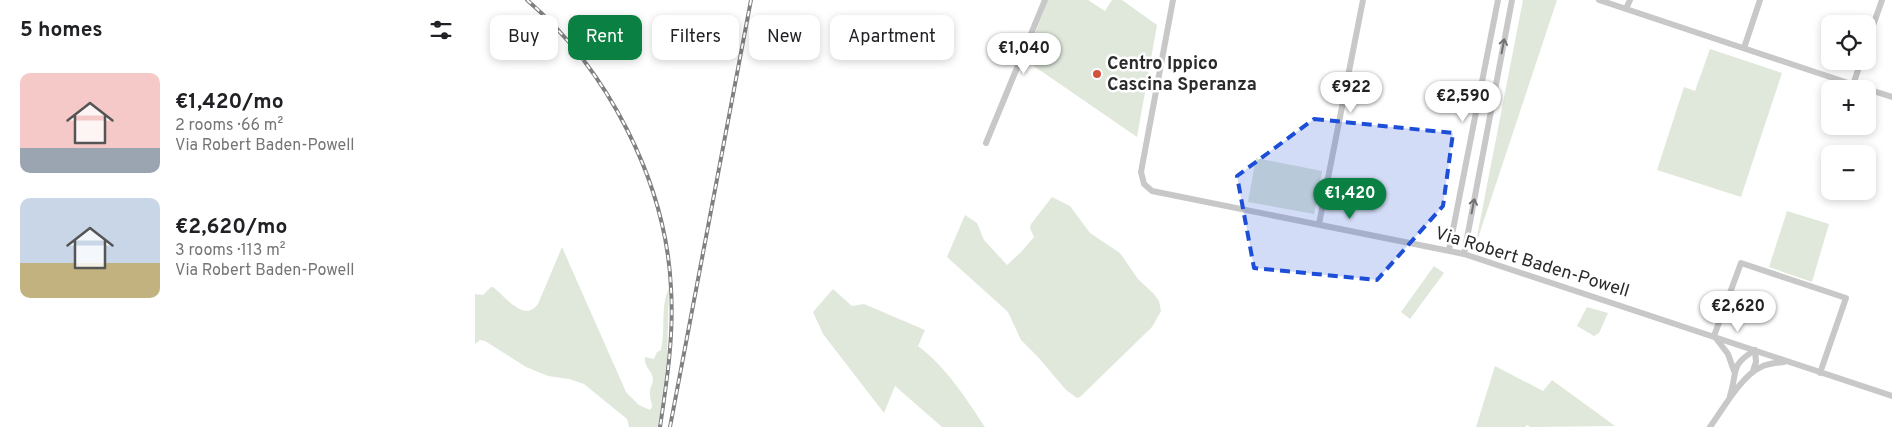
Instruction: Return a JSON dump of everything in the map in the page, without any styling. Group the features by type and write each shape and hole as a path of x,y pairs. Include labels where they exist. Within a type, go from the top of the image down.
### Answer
{"street":[{"path":"986,144 1045,0"},
{"name":"Via Robert Baden-Powell","path":"1173,0 1141,169 1144,184 1150,190 1158,194 1449,250 1892,396"},
{"path":"1319,224 1363,0"},
{"path":"1449,250 1498,0"},
{"path":"1463,254 1512,0"},
{"path":"1599,0 1838,80"},
{"path":"1626,9 1629,0"},
{"path":"1744,48 1760,0"},
{"path":"1876,19 1883,0"},
{"path":"1876,92 1892,98"},
{"path":"1729,400 1734,381 1734,371 1728,354 1714,336 1741,263 1845,298 1820,373"},
{"path":"1710,427 1752,372 1756,362 1755,350 1743,358 1734,371"},
{"path":"1752,372 1768,364 1785,362"}],"highlighted area":[{"path":"1314,119 1453,133 1443,206 1377,280 1254,268 1237,176"}],"shaded area":[{"name":"Centro Ippico Cascina Speranza","path":"1048,0 1088,0 1105,11 1112,0 1122,0 1157,25 1137,137 1025,60"},
{"path":"1523,0 1557,0 1475,247"},
{"path":"1710,49 1782,73 1741,197 1657,170 1684,87 1695,91"},
{"path":"1256,158 1322,171 1314,214 1248,202"},
{"path":"1052,197 1070,206 1090,233 1120,253 1138,279 1159,301 1161,311 1152,327 1077,398 1066,390 1021,340 1008,312 947,257 965,215 977,223 984,240 1007,265 1034,237 1030,228 1031,224"},
{"path":"1787,211 1829,224 1812,282 1769,267"},
{"path":"562,247 626,392 639,405 650,410 652,407 650,390 653,379 645,357 654,359 657,352 661,350 664,310 669,288 667,359 658,427 629,427 627,419 584,384 569,379 548,376 526,367 485,341 480,340 475,344 475,294 483,295 493,287 521,310 533,309 538,304"},
{"path":"1434,266 1444,273 1410,319 1401,312"},
{"path":"833,289 852,306 864,304 925,330 918,346 947,373 985,427 942,427 895,386 884,413 823,334 813,312"},
{"path":"1587,307 1608,313 1599,333 1594,336 1577,326"},
{"path":"1495,366 1543,391 1552,380 1615,426 1530,427 1527,425 1525,427 1476,427"}],"railway":[{"path":"527,0 556,28 583,59 606,93 627,130 644,168 658,208 667,248 672,306 669,358 660,427"},
{"path":"670,427 751,0"}],"place":[{"name":"Centro Ippico Cascina Speranza","path":"1097,74"}]}
